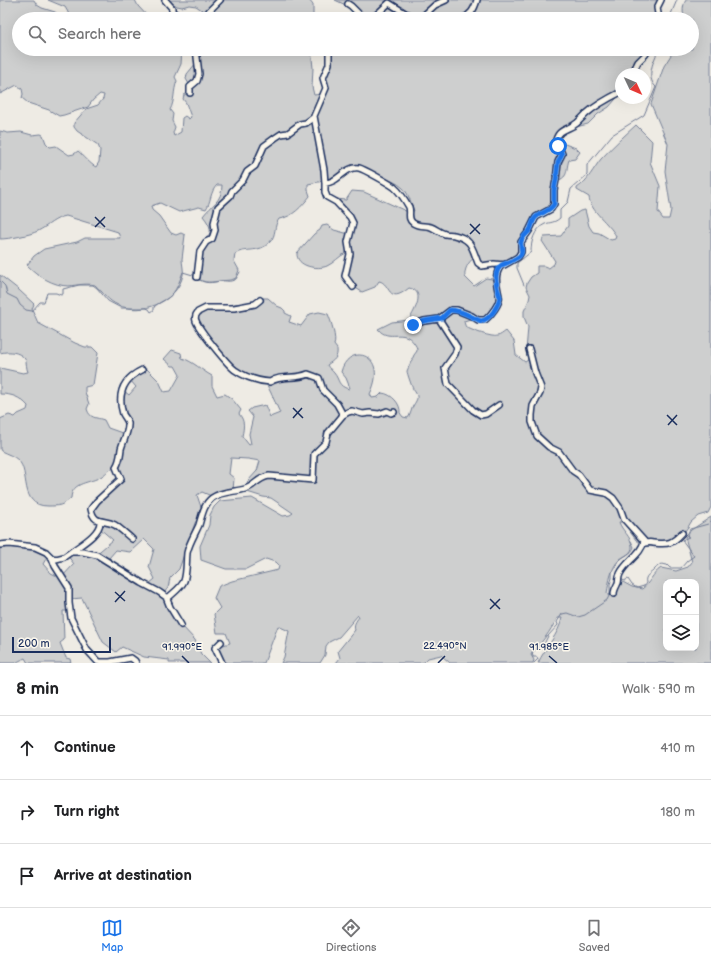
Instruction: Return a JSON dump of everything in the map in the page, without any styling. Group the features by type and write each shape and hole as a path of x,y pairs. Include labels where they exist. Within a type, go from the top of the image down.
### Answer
{"street":[{"path":"165,0 172,8 172,12"},
{"path":"209,12 220,0"},
{"path":"427,12 435,5 446,0"},
{"path":"473,12 477,0"},
{"path":"657,12 657,8 661,0"},
{"path":"379,12 389,2 404,12"},
{"path":"348,4 357,12"},
{"path":"190,94 190,87 197,81 199,74 197,56"},
{"path":"197,276 200,251 206,242 212,239 214,235 215,215 219,205 230,196 232,191 243,180 247,172 255,166 267,142 281,134 288,133 300,124 306,123 314,117 326,88 323,78 329,64 329,56"},
{"path":"635,68 644,56"},
{"path":"324,183 337,180 343,173 350,169 362,169 394,187 408,206 410,221 414,224 429,227 444,234 453,235 466,241 473,248 478,263 481,266 506,264 520,256 520,243 530,230 534,220 551,209 554,204 554,190 558,162 562,154 556,142 557,135 564,129 576,124 594,108 615,96"},
{"path":"314,117 324,170 325,192 327,197 336,202 350,217 353,223 348,242 350,254 345,276 352,287"},
{"path":"413,325 424,321 439,319 450,310 457,310 466,313 481,321 488,318 499,301 500,297 496,276 502,265"},
{"path":"260,300 255,304 234,308 206,308 198,312 196,315 196,321 205,335 229,365 235,370 258,381 270,382 280,377 302,376 308,374 314,375 318,378 323,390 337,404 343,415"},
{"path":"439,319 457,347 451,361 445,368 448,384 473,410 481,415 486,414 499,405"},
{"path":"529,349 535,373 541,388 533,406 532,415 532,422 537,436 549,447 559,452 590,490 606,493 613,498 620,508 624,519 642,537 644,543"},
{"path":"132,539 115,525 100,522 96,519 92,513 92,506 121,479 116,467 121,457 121,450 128,426 128,422 124,416 122,392 124,384 142,370"},
{"path":"167,598 181,585 184,580 187,564 187,553 191,541 202,514 212,498 221,493 247,489 262,477 269,476 313,480 314,454 326,442 328,433 343,415 352,411 363,414 379,414 387,411 392,413 394,412"},
{"path":"52,558 61,558 82,545 98,529 100,522"},
{"path":"644,543 667,544 682,534"},
{"path":"614,594 620,572 635,557 644,543"},
{"path":"0,545 9,544 35,547 46,552 52,558 55,566 69,588 71,618 87,650 98,662 110,662 131,658 136,663"},
{"path":"71,552 83,552 97,555 159,592 167,598 170,607 181,625"},
{"path":"222,642 215,648 222,663"}],"shaded area":[{"path":"0,0 34,0 37,5 42,8 55,12 12,12 12,56 182,56 181,64 175,77 177,81 173,103 170,110 173,114 172,121 175,127 173,133 174,136 181,132 182,118 185,116 189,119 191,117 183,99 184,95 188,93 187,88 189,84 186,79 187,74 196,63 196,56 312,56 312,87 314,95 322,94 324,87 322,78 328,63 328,56 643,56 635,68 615,68 615,100 609,107 598,114 588,124 568,129 558,137 559,142 576,148 580,152 575,159 569,160 565,176 554,182 551,205 537,213 532,218 529,227 519,241 518,254 500,264 481,264 474,258 467,266 465,277 474,286 486,278 492,279 496,288 498,299 486,317 477,317 464,321 466,326 486,335 499,336 506,331 514,341 516,355 525,362 528,360 526,351 528,327 524,317 524,311 530,295 526,287 527,283 531,277 537,273 537,266 549,268 555,261 542,241 544,237 561,236 568,226 568,219 580,211 585,210 589,226 593,232 599,233 611,240 615,239 616,236 613,231 596,212 590,202 589,197 577,190 577,188 605,155 636,125 652,141 650,162 660,186 658,212 663,219 669,219 671,210 665,171 668,144 651,104 664,66 670,56 699,56 699,12 683,12 683,7 686,0 711,0 711,507 708,513 698,516 691,522 681,536 667,546 645,546 636,540 623,522 619,522 630,539 632,548 630,552 620,559 614,566 607,593 613,597 617,586 621,581 632,587 642,589 661,568 676,571 688,567 692,562 685,537 691,530 711,517 711,663 538,663 558,630 562,618 557,618 546,636 532,652 531,655 534,660 533,663 450,663 441,655 428,658 423,663 336,663 340,658 338,651 355,630 354,628 359,617 358,615 339,637 329,642 326,646 325,655 320,663 281,663 284,657 289,631 278,626 264,663 223,663 216,647 230,643 226,633 217,633 214,614 220,608 214,598 219,586 232,581 278,570 279,566 275,562 266,559 246,569 226,569 201,560 200,546 209,525 210,515 214,507 220,501 252,498 283,516 293,513 271,498 244,491 248,481 257,471 260,461 231,458 229,474 234,478 233,491 213,498 202,492 197,495 201,507 204,509 195,523 179,569 170,578 168,588 163,594 182,626 195,640 201,654 210,663 169,663 169,660 144,657 122,647 116,652 103,642 82,598 71,599 69,611 63,611 64,640 60,643 66,658 70,659 71,663 28,663 25,658 15,663 0,663 0,547 19,545 38,550 47,557 43,564 51,573 61,578 74,564 67,555 70,553 94,556 113,540 98,527 97,521 90,512 119,479 115,468 109,470 97,479 78,486 72,493 71,498 63,504 58,506 39,505 32,500 29,495 22,465 12,456 1,451 0,419 9,415 15,417 27,410 28,406 16,397 0,394 0,368 23,373 28,372 23,356 10,352 0,353 0,275 34,304 32,309 38,323 75,343 85,347 92,347 98,353 93,385 85,387 89,404 87,409 88,412 94,417 104,420 108,428 125,434 126,422 124,418 123,390 129,395 136,387 130,380 137,374 147,369 159,381 164,392 171,391 180,375 175,366 172,366 164,359 172,350 181,353 182,358 212,376 212,386 217,396 225,394 232,399 241,410 239,414 244,424 242,436 249,445 251,444 249,434 253,417 248,411 252,408 265,405 270,417 280,413 266,383 258,380 250,381 238,375 199,329 197,311 234,304 255,302 262,298 268,298 277,306 282,308 285,313 291,316 289,322 301,326 310,314 319,312 328,314 334,334 334,345 337,349 337,355 332,362 327,365 345,388 350,388 346,378 341,372 345,363 351,357 359,355 366,356 371,361 375,369 375,380 370,394 372,398 378,397 382,393 389,395 399,406 400,413 403,417 408,418 417,398 407,371 417,348 410,338 401,335 387,335 378,329 392,322 409,320 418,301 417,293 409,288 397,295 393,294 386,285 379,281 375,287 362,292 354,287 346,277 348,248 346,253 330,265 318,268 308,266 300,262 297,253 314,234 320,230 322,226 327,225 334,230 349,234 354,223 336,199 346,200 352,191 364,192 408,212 414,211 407,193 398,184 386,178 350,167 343,170 334,179 308,184 310,196 289,216 279,219 272,239 266,246 235,254 234,261 239,270 236,278 208,282 198,278 197,252 210,233 208,223 203,216 218,199 222,191 222,185 217,185 213,191 206,209 199,207 179,212 160,203 151,206 152,210 159,216 171,233 176,235 181,233 185,235 182,259 183,275 174,293 166,299 148,307 137,309 127,308 111,301 95,285 85,284 63,286 46,280 27,265 34,256 44,249 77,242 85,238 120,238 118,232 66,216 58,218 42,229 34,232 0,239 0,131 8,133 21,132 32,135 41,134 50,147 56,146 69,155 78,151 96,167 99,162 100,150 98,145 77,131 74,127 74,123 86,109 98,105 103,99 104,95 100,94 88,107 59,116 49,110 28,103 22,98 22,89 17,85 0,94","holes":["144,539 154,549 149,567 155,579 144,588 118,572 112,560 109,558 116,550 130,552"]},
{"path":"48,0 135,0 144,12 68,12 65,7"},
{"path":"167,0 309,0 313,5 313,12 205,12 196,6 177,6"},
{"path":"335,0 659,0 655,6 656,12 355,12 350,7"}],"waterway":[{"path":"672,12 677,0"},
{"path":"524,285 517,268 517,263 531,252 533,240 538,229 541,226 554,222 560,218 560,210 568,202 571,189 587,175 587,165 612,135 644,115 656,87 651,78 653,63 656,56"},
{"path":"0,281 5,286 7,294 17,299 20,305 26,310 32,311 40,302 44,302 47,293 56,293 61,295 63,294 63,289 79,285 93,285 108,301 121,308 146,308 151,312 154,310 154,307 174,292 183,272 196,276"},
{"path":"198,279 209,283 232,281 236,279 240,272"},
{"path":"621,579 624,581 628,579 632,585 637,588 644,586 647,576 661,564 667,565 670,568 681,568 694,556 682,540 689,537 687,535 690,529 708,524 711,521"},
{"path":"534,663 538,659 537,657 533,657 532,652 544,644 548,636 558,625 557,622 562,614 567,613 578,617 585,615 607,600 610,594 612,572 617,563 633,550 634,547 631,541"}],"route":[{"path":"413,325 428,320 442,318 450,310 457,310 466,313 481,321 485,320 492,314 500,297 496,280 498,270 502,265 520,256 520,243 530,230 532,222 536,217 553,207 558,162 562,155 562,152 558,146"}]}
